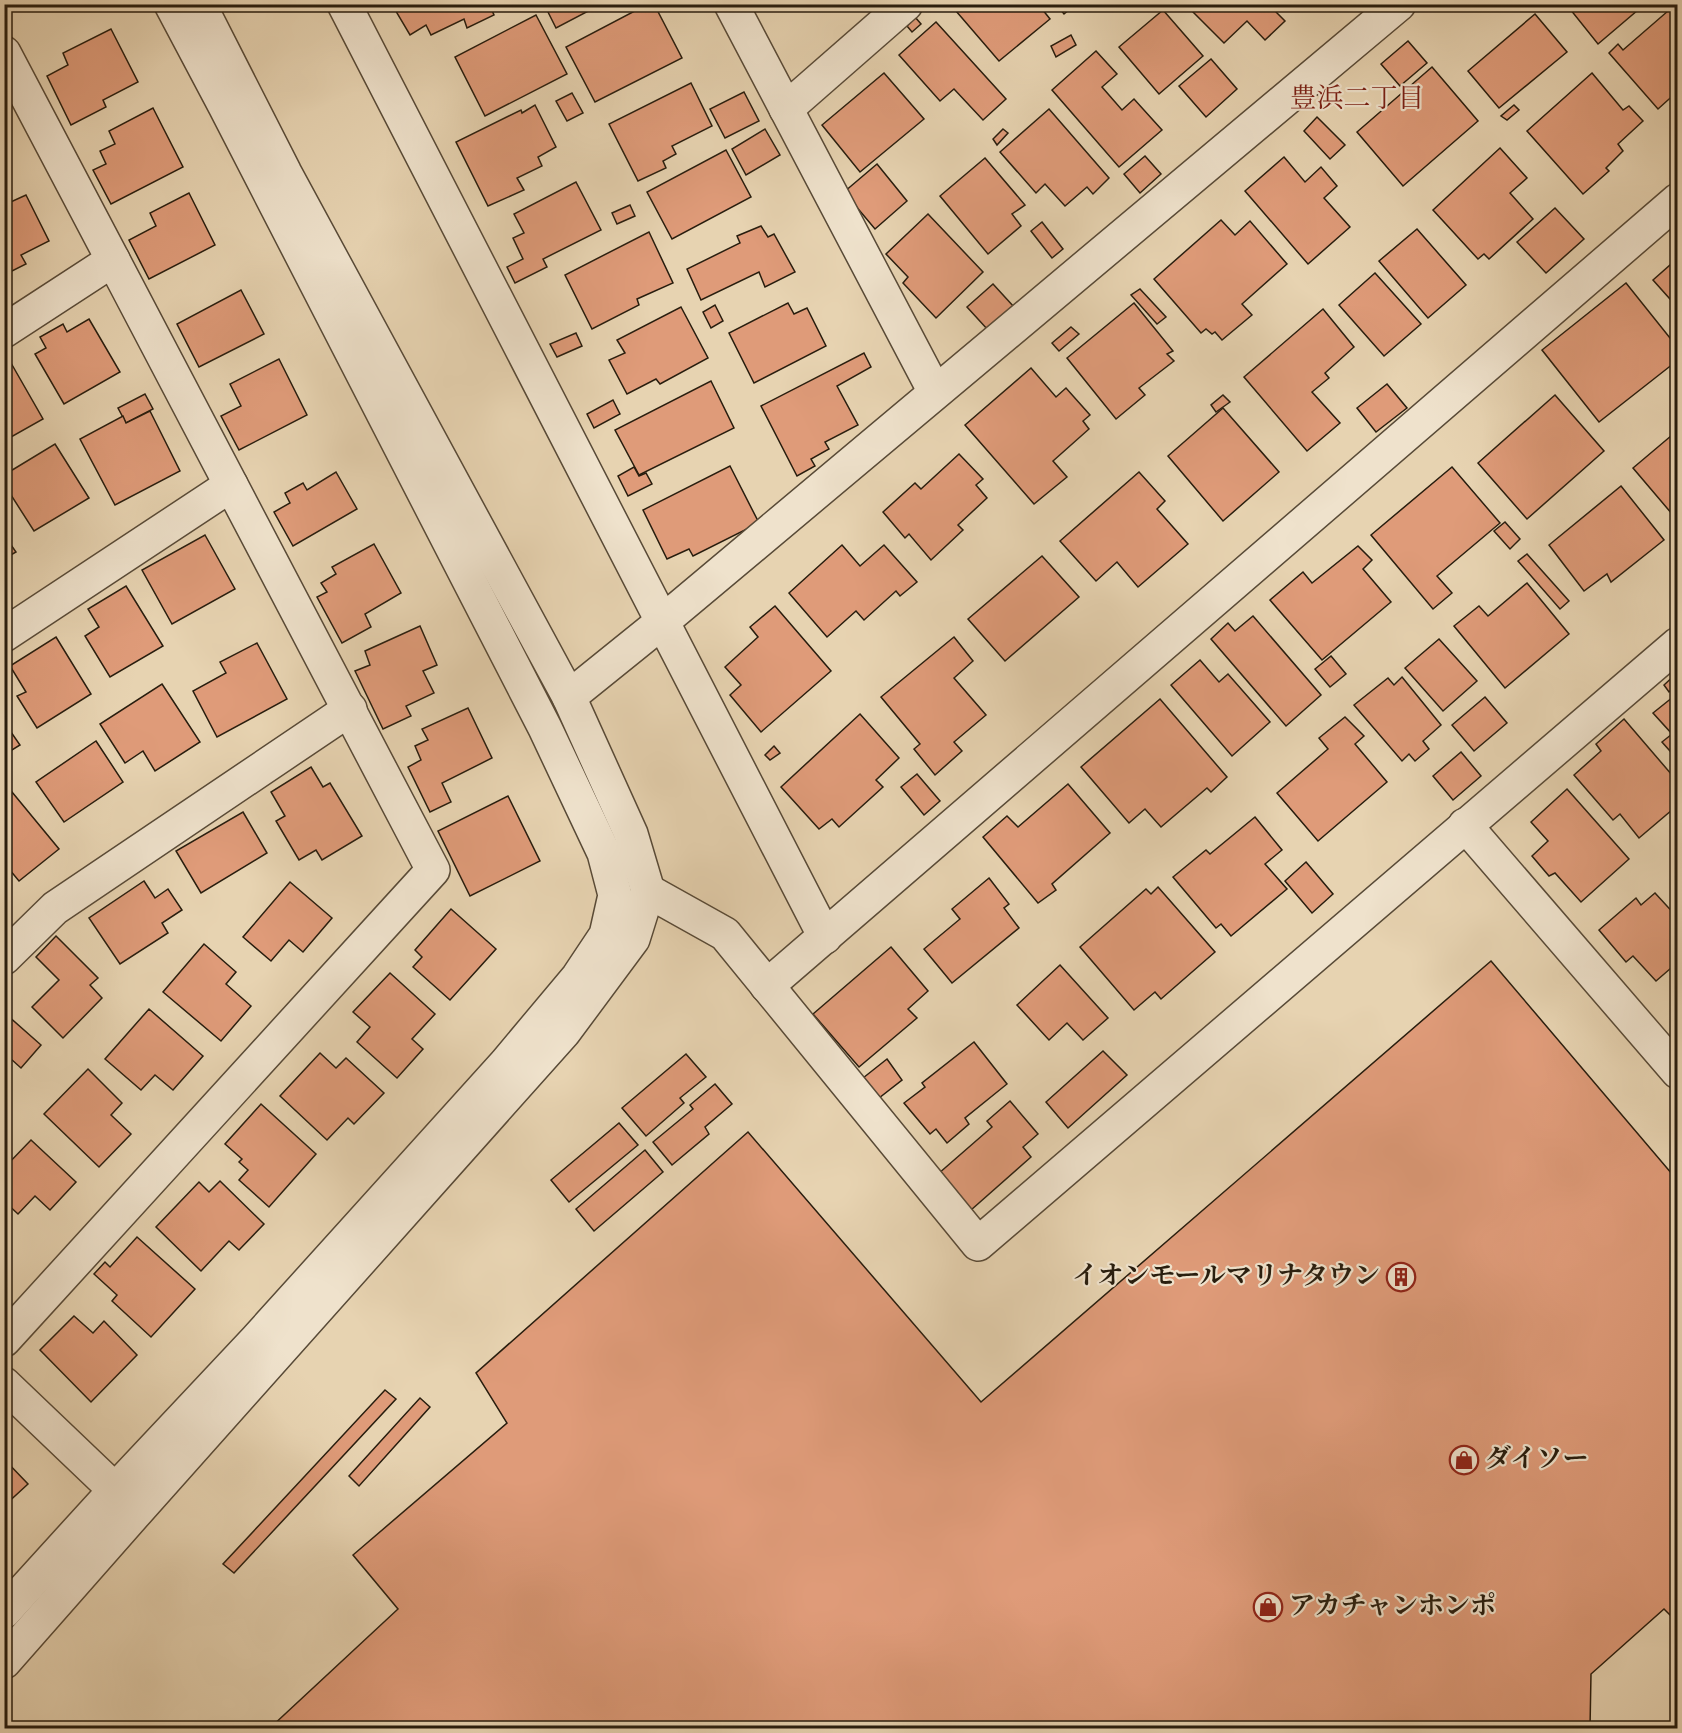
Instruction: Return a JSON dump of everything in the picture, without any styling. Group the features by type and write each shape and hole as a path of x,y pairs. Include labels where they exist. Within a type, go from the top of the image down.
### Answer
{"street":[{"path":"4,1662 126,1500 256,1340 506,1063 578,977 606,935 615,895 604,853 545,728 171,4"},
{"path":"4,1612 126,1500 564,1032 633,939 648,891 631,834 569,697 285,173 199,4"},
{"path":"344,4 825,937"},
{"path":"731,4 935,392"},
{"path":"786,109 906,4"},
{"path":"569,697 662,622 1399,4"},
{"path":"4,53 433,870 4,1341"},
{"path":"767,986 1677,200"},
{"path":"4,331 113,260"},
{"path":"4,635 231,484"},
{"path":"648,891 725,934 978,1244 1677,644"},
{"path":"4,958 55,908 350,709"},
{"path":"1465,825 1677,1072"},
{"path":"4,1384 126,1500"}],"building":[{"path":"399,4 489,4 494,15 467,28 464,19 431,35 426,25 410,35 394,8"},
{"path":"544,4 597,4 598,6 556,28"},
{"path":"648,4 654,4 682,58 595,102 566,47"},
{"path":"963,4 1038,4 1050,19 999,61 956,11"},
{"path":"1056,4 1076,4 1064,14"},
{"path":"1185,4 1268,4 1285,21 1265,40 1247,21 1224,43"},
{"path":"1566,4 1645,4 1598,44"},
{"path":"1676,4 1678,91 1658,109 1609,53 1618,44 1623,50"},
{"path":"1163,10 1203,56 1159,94 1119,47"},
{"path":"1535,14 1567,52 1499,108 1468,71"},
{"path":"536,15 567,74 485,116 455,57"},
{"path":"915,17 921,24 912,32 907,26"},
{"path":"936,22 1006,99 983,120 954,89 940,101 899,55"},
{"path":"111,29 138,82 103,100 106,107 71,125 47,76 68,65 63,53"},
{"path":"1071,35 1076,45 1056,57 1051,46"},
{"path":"1408,41 1427,63 1400,86 1381,64"},
{"path":"1096,51 1117,74 1102,87 1122,110 1134,99 1162,130 1119,167 1052,90"},
{"path":"1211,59 1237,89 1206,117 1179,86"},
{"path":"1432,67 1478,121 1403,186 1357,132"},
{"path":"884,73 924,119 860,172 822,125"},
{"path":"1592,73 1623,110 1629,106 1643,121 1618,144 1623,151 1606,168 1609,171 1583,194 1527,131"},
{"path":"691,83 712,126 672,146 676,154 663,161 666,168 638,181 609,124"},
{"path":"744,92 759,121 725,138 710,109"},
{"path":"572,93 583,113 567,121 556,101"},
{"path":"535,105 556,147 538,157 542,166 517,178 524,190 488,206 456,142"},
{"path":"1514,105 1519,110 1507,120 1501,116"},
{"path":"153,108 183,167 111,204 93,170 106,164 100,151 115,144 109,131"},
{"path":"1049,109 1109,178 1093,194 1087,187 1065,206 1045,184 1036,193 1000,152"},
{"path":"1317,117 1345,145 1330,159 1304,131"},
{"path":"765,129 780,155 746,175 732,149"},
{"path":"1003,129 1008,133 997,145 993,139"},
{"path":"1500,148 1527,178 1510,193 1533,219 1489,259 1484,254 1478,259 1433,210"},
{"path":"726,150 751,197 672,239 647,192"},
{"path":"1145,156 1161,174 1140,193 1124,174"},
{"path":"1284,157 1305,182 1321,167 1337,186 1324,198 1350,227 1308,264 1245,191"},
{"path":"985,158 1025,205 1012,214 1021,226 988,254 940,196"},
{"path":"877,164 907,201 875,229 844,192"},
{"path":"576,182 601,230 543,259 547,267 515,283 507,267 523,259 513,238 524,233 514,214"},
{"path":"189,193 215,245 149,279 129,240 156,226 150,213"},
{"path":"26,195 49,241 21,255 26,264 4,275 4,205"},
{"path":"630,205 635,216 617,224 612,213"},
{"path":"1555,208 1584,239 1546,273 1517,242"},
{"path":"928,214 983,272 936,318 903,283 908,277 886,254"},
{"path":"1221,220 1235,235 1250,221 1287,264 1242,304 1252,315 1222,340 1215,332 1212,334 1206,329 1201,333 1154,279"},
{"path":"1042,222 1063,249 1052,258 1031,231"},
{"path":"761,226 768,237 774,234 795,272 765,287 759,272 701,300 687,269 740,243 737,236"},
{"path":"1417,229 1466,285 1428,318 1379,261"},
{"path":"649,232 673,283 637,299 639,305 592,329 565,275"},
{"path":"1678,258 1678,308 1653,280"},
{"path":"1375,273 1421,324 1384,356 1339,305"},
{"path":"1626,283 1678,348 1678,360 1599,422 1542,350"},
{"path":"993,284 1014,307 988,330 967,307"},
{"path":"1140,289 1166,317 1157,324 1131,295"},
{"path":"241,290 264,334 199,367 177,324"},
{"path":"788,303 794,314 807,308 826,346 754,383 729,333"},
{"path":"1134,303 1173,351 1167,354 1174,361 1139,388 1145,395 1116,419 1067,358"},
{"path":"715,305 723,321 711,328 703,312"},
{"path":"681,307 708,358 660,384 656,379 627,394 609,360 625,353 617,340"},
{"path":"1323,309 1354,347 1325,373 1329,378 1312,392 1340,423 1307,451 1244,377"},
{"path":"89,319 120,372 64,404 35,354 46,348 40,337 63,324 67,332"},
{"path":"1071,327 1079,334 1059,351 1052,343"},
{"path":"576,333 582,346 557,357 550,344"},
{"path":"864,353 871,367 837,386 858,425 825,442 829,449 811,459 815,466 797,476 761,406"},
{"path":"279,359 307,415 239,450 221,416 241,406 230,384"},
{"path":"11,363 43,419 4,441 4,367"},
{"path":"1031,368 1056,397 1066,388 1090,415 1083,421 1089,429 1053,461 1067,477 1034,504 965,425"},
{"path":"711,381 734,428 639,475 615,430"},
{"path":"1387,384 1407,408 1376,432 1357,408"},
{"path":"145,394 153,409 126,423 118,408"},
{"path":"1223,395 1230,402 1216,412 1211,405"},
{"path":"1555,395 1604,451 1527,519 1478,463"},
{"path":"613,400 620,414 594,428 587,414"},
{"path":"1223,408 1279,472 1223,521 1168,456"},
{"path":"150,411 180,471 115,505 80,439 123,416 126,423"},
{"path":"1678,430 1678,521 1633,468"},
{"path":"55,444 89,498 34,531 4,484 4,475"},
{"path":"959,454 983,479 976,485 987,498 958,525 963,530 931,560 909,534 905,538 883,512 915,483 921,489"},
{"path":"730,466 759,523 693,556 689,549 667,559 643,510"},
{"path":"634,467 639,476 646,473 652,484 628,496 618,476"},
{"path":"1452,467 1500,523 1437,576 1452,593 1433,609 1371,535"},
{"path":"336,472 357,509 293,546 274,512 290,503 285,493 303,483 307,490"},
{"path":"1139,472 1165,501 1157,509 1188,544 1138,587 1117,562 1096,581 1060,541"},
{"path":"1621,486 1664,540 1611,582 1607,574 1584,591 1549,545"},
{"path":"1505,522 1520,539 1510,549 1494,531"},
{"path":"4,535 16,552 4,559"},
{"path":"205,535 235,589 172,624 142,570"},
{"path":"374,544 401,593 365,614 371,627 342,643 317,597 327,592 321,583 336,574 332,567"},
{"path":"842,545 860,566 884,545 917,582 900,596 896,591 864,620 856,611 827,637 789,593"},
{"path":"1358,546 1372,560 1363,569 1391,602 1322,660 1270,600 1303,572 1312,583"},
{"path":"1527,554 1569,601 1560,609 1518,561"},
{"path":"1042,556 1079,597 1005,661 968,619"},
{"path":"1527,583 1569,634 1505,688 1454,626 1479,606 1488,616"},
{"path":"126,586 163,646 110,677 85,636 99,627 88,609"},
{"path":"775,606 831,671 761,732 730,695 741,685 725,667 758,637 750,627"},
{"path":"1253,616 1321,695 1286,726 1211,639 1228,623 1235,631"},
{"path":"420,626 437,665 423,671 434,693 406,706 411,716 383,729 355,671 370,665 365,651"},
{"path":"56,637 91,694 37,728 17,696 26,692 10,666"},
{"path":"954,637 973,661 954,678 986,715 954,742 962,751 935,775 914,749 920,744 881,697"},
{"path":"1439,639 1477,681 1443,711 1405,668"},
{"path":"257,643 287,699 217,737 193,691 226,673 220,662"},
{"path":"1331,656 1346,674 1330,687 1315,669"},
{"path":"1200,660 1219,682 1228,674 1270,722 1232,756 1171,685"},
{"path":"1678,672 1678,684 1669,692 1664,685"},
{"path":"1402,677 1441,725 1423,741 1429,749 1415,761 1409,754 1402,761 1354,705 1388,678 1394,685"},
{"path":"162,684 200,742 155,771 143,751 125,763 100,724"},
{"path":"1678,693 1678,760 1662,742 1672,734 1653,713"},
{"path":"1485,697 1507,723 1474,751 1452,725"},
{"path":"1160,699 1227,777 1211,792 1207,788 1161,827 1145,809 1129,823 1081,767"},
{"path":"468,708 492,758 442,783 451,802 430,812 408,767 421,760 415,746 428,740 422,729"},
{"path":"860,714 899,758 876,780 883,787 839,827 832,819 819,829 781,787"},
{"path":"1345,717 1364,736 1355,744 1387,782 1318,841 1277,793 1328,749 1319,738"},
{"path":"1624,719 1678,782 1678,816 1672,810 1639,838 1620,814 1613,820 1574,775 1601,751 1596,744"},
{"path":"4,722 20,745 4,755"},
{"path":"96,741 123,782 64,822 36,782"},
{"path":"774,746 780,753 770,760 765,755"},
{"path":"1461,752 1481,776 1453,800 1433,776"},
{"path":"311,767 323,787 330,783 362,836 322,860 316,850 299,860 276,821 285,816 271,792"},
{"path":"917,774 940,801 924,815 901,787"},
{"path":"1068,784 1110,833 1052,884 1056,890 1038,903 983,837 1007,816 1018,827"},
{"path":"1567,789 1629,859 1581,902 1555,873 1549,876 1532,856 1548,841 1531,822"},
{"path":"12,792 59,849 19,881 4,863 4,798"},
{"path":"508,796 540,861 470,896 438,831"},
{"path":"243,812 267,853 201,893 176,851"},
{"path":"1255,817 1282,850 1265,864 1287,889 1231,936 1221,924 1216,928 1173,877 1206,850 1210,854"},
{"path":"1306,862 1333,894 1312,913 1285,881"},
{"path":"989,878 1009,904 1004,908 1019,928 952,983 924,949 960,919 952,909"},
{"path":"144,881 155,898 168,889 182,910 162,923 168,933 120,964 89,918"},
{"path":"290,882 332,918 303,952 289,940 271,961 243,937"},
{"path":"1158,887 1215,952 1161,999 1155,992 1134,1010 1080,947 1146,889 1151,894"},
{"path":"1655,893 1678,918 1678,962 1656,981 1633,956 1626,962 1599,930 1636,898 1641,905"},
{"path":"451,909 496,949 450,1000 413,967 422,957 415,950"},
{"path":"56,936 98,978 90,985 102,998 63,1038 32,1007 59,980 36,957"},
{"path":"204,944 236,972 226,984 251,1006 221,1041 163,992"},
{"path":"891,947 928,991 908,1009 917,1018 859,1067 813,1014"},
{"name":"イオンモールマリナタウン","path":"1491,961 1678,1181 1678,1623 1664,1609 1591,1674 1590,1728 270,1728 398,1609 353,1555 507,1423 476,1373 748,1132 981,1402"},
{"path":"1060,965 1108,1018 1083,1040 1067,1023 1049,1040 1017,1005"},
{"path":"390,973 435,1014 412,1039 423,1049 397,1078 357,1042 370,1027 353,1012"},
{"path":"149,1009 203,1056 173,1090 155,1075 141,1090 105,1059"},
{"path":"7,1015 41,1045 21,1068 11,1059 4,1067 4,1018"},
{"path":"974,1042 1007,1084 965,1118 969,1124 947,1143 936,1129 930,1134 904,1103 925,1087 922,1083"},
{"path":"1103,1051 1127,1075 1068,1128 1046,1102"},
{"path":"320,1053 336,1068 346,1058 384,1093 354,1124 348,1118 327,1140 280,1096"},
{"path":"686,1054 706,1077 680,1098 684,1103 646,1136 622,1108"},
{"path":"887,1059 902,1080 879,1098 863,1078"},
{"path":"88,1069 122,1103 111,1115 131,1134 99,1167 44,1114"},
{"path":"715,1084 732,1104 705,1127 709,1134 672,1165 653,1142 693,1109 690,1105"},
{"path":"1010,1101 1038,1134 1023,1147 1031,1157 971,1210 938,1174 992,1127 987,1121"},
{"path":"261,1104 316,1154 269,1207 239,1180 248,1170 239,1162 242,1159 225,1144"},
{"path":"619,1123 638,1145 569,1202 551,1180"},
{"path":"31,1140 76,1182 50,1210 35,1196 18,1214 4,1201 4,1168"},
{"path":"645,1150 663,1172 594,1231 576,1209"},
{"path":"220,1181 264,1224 239,1250 229,1241 201,1271 156,1227 199,1182 209,1192"},
{"path":"137,1237 195,1289 151,1337 112,1301 117,1295 94,1274 105,1262 110,1267"},
{"path":"74,1316 93,1333 104,1321 137,1355 91,1402 40,1350"},
{"path":"385,1390 396,1399 234,1573 223,1564"},
{"path":"420,1398 430,1407 359,1486 349,1476"},
{"path":"4,1459 28,1484 4,1506"}],"place":[{"name":"イオンモールマリナタウン","path":"1401,1277"},
{"name":"ダイソー","path":"1464,1460"},
{"name":"アカチャンホンポ","path":"1268,1607"}],"district":[{"name":"豊浜二丁目","path":"1357,100"}]}
